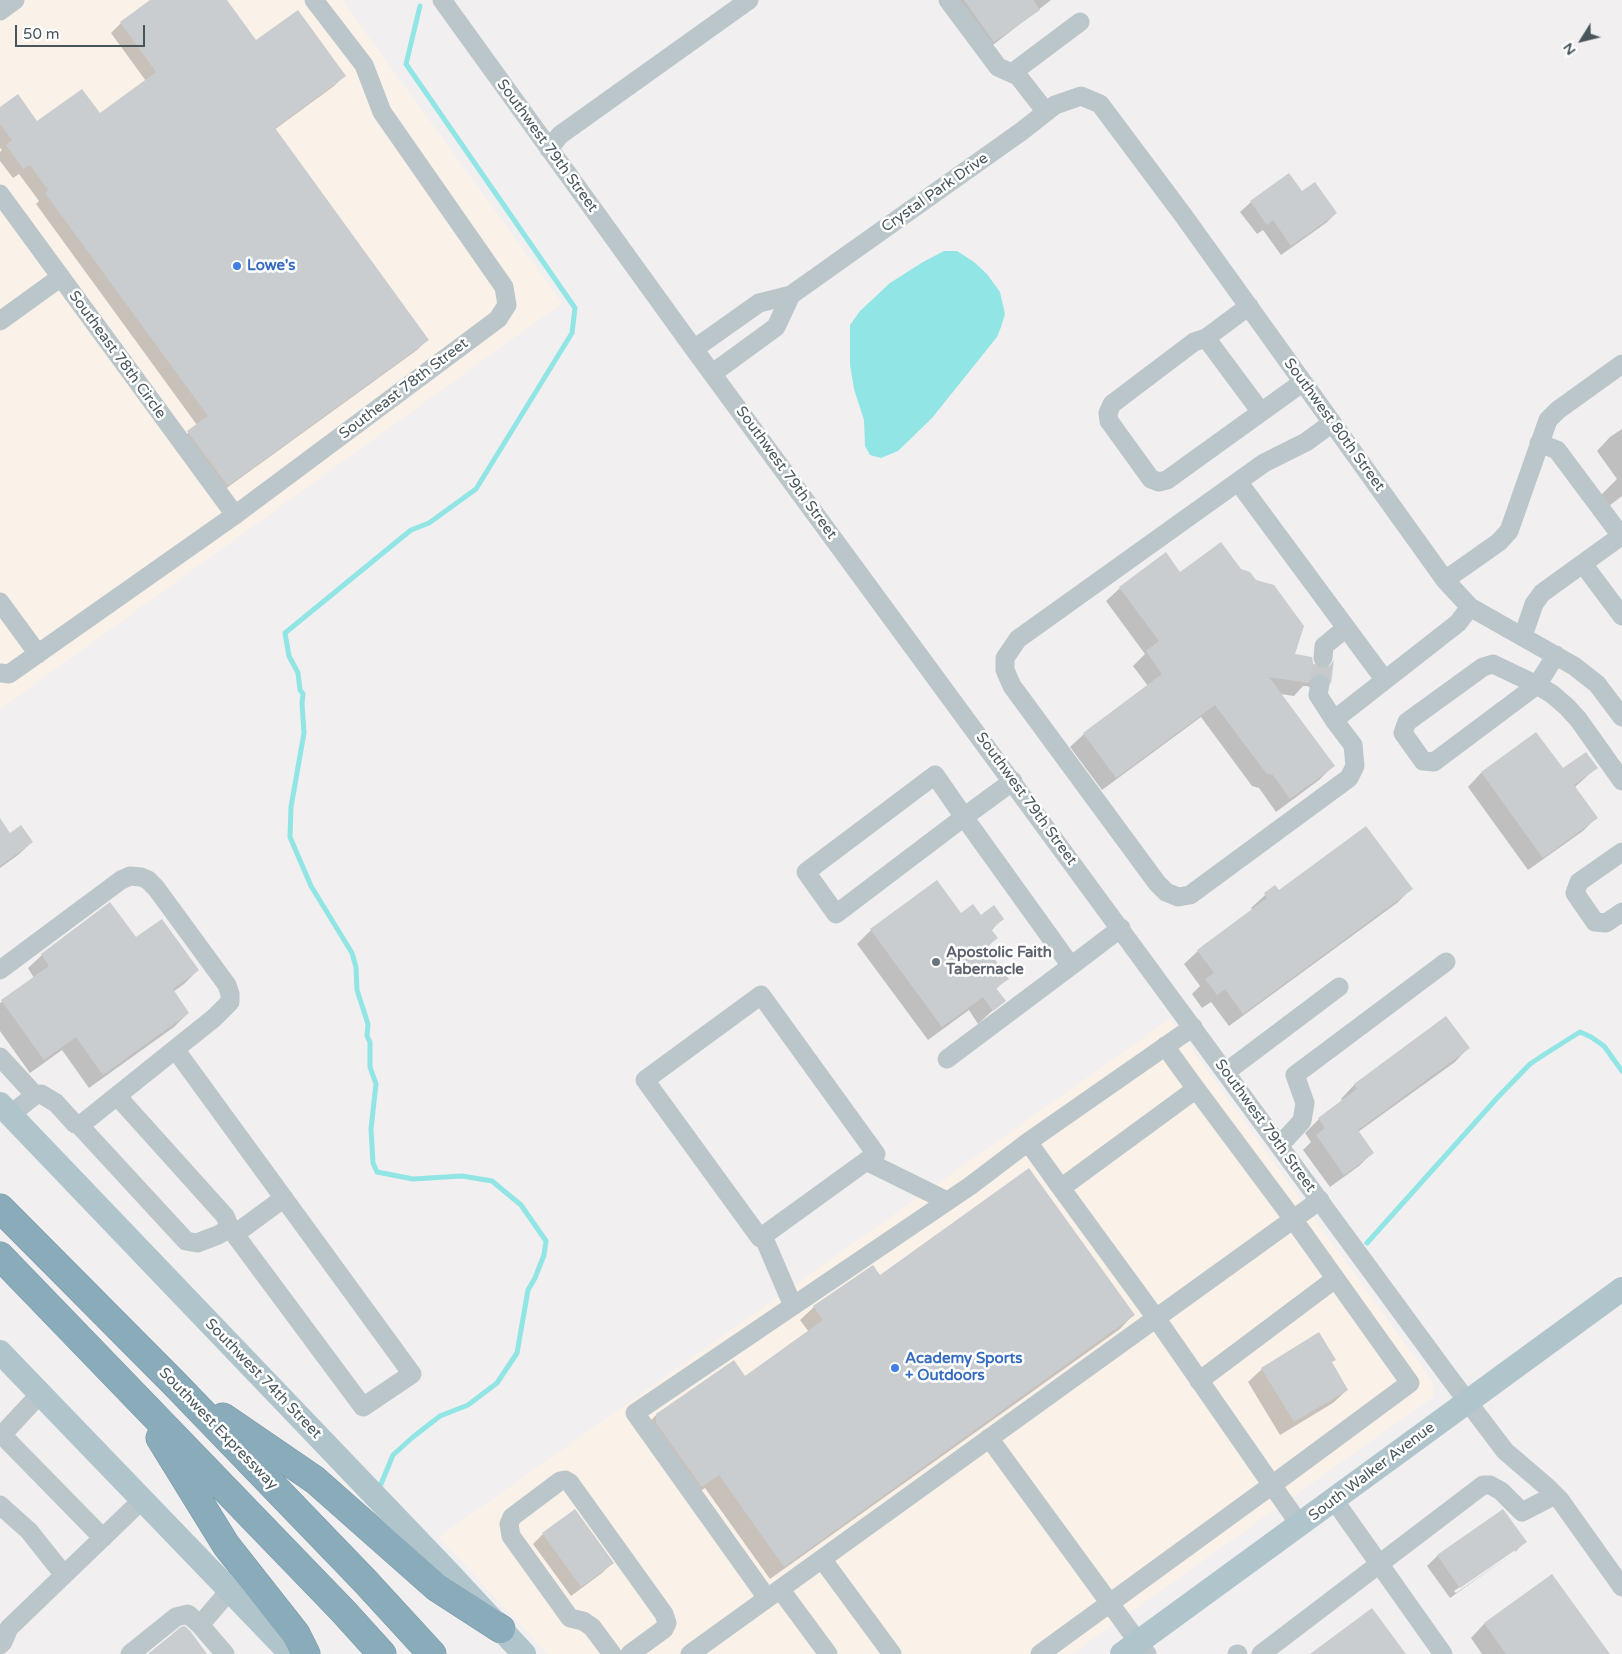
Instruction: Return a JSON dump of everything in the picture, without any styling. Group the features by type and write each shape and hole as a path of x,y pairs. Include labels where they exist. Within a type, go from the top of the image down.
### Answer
{"highway":[{"name":"Southwest Expressway","path":"0,1208 174,1383 364,1580 432,1654"},
{"path":"0,1256 343,1611 382,1654"},
{"path":"174,1383 315,1480 436,1587 501,1629"},
{"path":"132,1392 226,1545 296,1634 306,1654"}],"main road":[{"name":"Southwest 74th Street","path":"5,1110 524,1654"},
{"name":"South Walker Avenue","path":"1136,1650 1300,1525 1622,1289"},
{"path":"0,1352 291,1654"}],"street":[{"path":"0,11 15,0"},
{"name":"Southeast 78th Street","path":"0,672 9,674 235,515 498,319 507,305 504,287 382,112 364,66 314,0"},
{"name":"Southwest 79th Street","path":"442,0 694,349 1467,1401 1505,1451 1555,1495 1622,1587"},
{"path":"549,148 560,135 749,0"},
{"path":"948,0 998,67 1018,76 1046,112"},
{"path":"1012,73 1080,22"},
{"name":"Crystal Park Drive","path":"694,349 759,303 791,295 1022,131 1055,105 1081,96"},
{"name":"Southwest 80th Street","path":"1081,96 1100,104 1249,306 1445,580 1470,607 1488,619 1574,666 1597,684 1622,717"},
{"name":"Southeast 78th Circle","path":"0,194 235,515"},
{"path":"0,321 61,277"},
{"name":"Crystal Park Drive","path":"713,373 776,327 791,295"},
{"path":"1249,306 1206,338 1194,342 1112,404 1108,413 1109,421 1151,479 1159,482 1167,480 1303,382"},
{"path":"1206,338 1260,412"},
{"path":"1445,580 1499,542 1509,531 1548,420 1558,410 1622,364"},
{"path":"1320,684 1318,695 1334,720 1353,744 1355,766 1349,778 1190,895 1178,897 1166,892 1157,883 1012,686 1005,670 1005,658 1018,639 1239,483 1264,463 1306,442 1332,423"},
{"path":"1522,636 1534,604 1542,593 1622,536 1557,450 1539,443"},
{"path":"1239,483 1384,679"},
{"path":"1583,564 1622,616"},
{"path":"0,602 38,654"},
{"path":"1334,720 1458,623 1470,607"},
{"path":"1322,658 1324,646 1346,628"},
{"path":"1556,655 1537,684 1434,762 1424,761 1403,733 1407,722 1483,666 1493,664 1537,684 1552,694 1578,719 1622,781"},
{"path":"1013,781 964,818 836,914 806,872 935,775 964,818 1071,966"},
{"path":"1622,852 1580,882 1575,893 1595,922 1606,923 1622,912"},
{"path":"0,970 121,880 130,876 148,880 156,888 228,985 230,1002 225,1008 79,1125"},
{"path":"946,1060 1121,928"},
{"path":"1280,1146 1302,1121 1305,1102 1296,1075 1446,962"},
{"path":"1226,1072 1339,987"},
{"path":"761,995 876,1154 866,1161 760,1238 645,1080 761,995"},
{"path":"828,1654 774,1594 635,1413 947,1201 1193,1027"},
{"path":"1040,1654 1410,1383 1165,1046"},
{"path":"117,1096 225,1216 233,1231 363,1407 412,1374 175,1049"},
{"path":"0,1057 35,1095"},
{"path":"1062,1188 1196,1090"},
{"path":"5,1110 35,1095 41,1094 49,1098 71,1121 79,1125 186,1241 196,1243 233,1231 284,1198"},
{"path":"1028,1142 1156,1318 1300,1525"},
{"path":"866,1161 947,1201"},
{"path":"690,1654 1320,1200"},
{"path":"763,1236 793,1306"},
{"path":"1199,1381 1335,1279"},
{"path":"40,1394 1,1436 103,1538"},
{"path":"989,1438 1110,1603 1136,1650"},
{"path":"612,1654 592,1627 583,1621 570,1618 511,1536 509,1524 512,1517 560,1481 565,1480 570,1483 664,1614 667,1624 664,1629 630,1654"},
{"path":"1261,1654 1483,1485 1490,1484 1501,1491 1522,1512 1555,1495"},
{"path":"0,1645 9,1628 143,1499"},
{"path":"1334,1500 1443,1654"},
{"path":"0,1505 29,1531 64,1575"},
{"path":"822,1559 892,1654"},
{"path":"200,1625 230,1590"},
{"path":"130,1654 176,1617 188,1614 200,1625 217,1652"}],"shaded area":[{"path":"0,0 342,0 562,303 0,709"},
{"path":"1170,1019 1432,1381 1434,1396 1072,1654 548,1654 439,1537"}],"water":[{"path":"944,251 957,251 974,262 987,274 1000,292 1005,314 1001,327 997,337 932,418 898,451 881,458 870,455 865,446 864,420 854,389 850,365 850,325 860,311 890,283"}],"building":[{"name":"Lowe's","path":"150,0 227,0 256,40 298,10 346,76 275,128 429,340 228,486 187,431 208,416 45,193 48,190 30,165 23,169 6,145 12,140 0,124 0,107 18,94 37,121 82,89 100,113 156,72 120,22"},
{"path":"964,0 1033,0 1040,10 994,42"},
{"path":"1289,173 1302,191 1315,182 1337,213 1291,246 1273,220 1267,225 1250,201"},
{"path":"1221,542 1241,569 1250,572 1256,580 1274,585 1304,626 1295,654 1312,657 1316,667 1322,669 1328,668 1334,660 1331,684 1328,676 1322,673 1312,676 1309,683 1269,677 1335,766 1290,799 1273,775 1266,773 1215,705 1116,778 1083,733 1162,674 1146,651 1159,641 1119,587 1166,552 1180,572"},
{"path":"1536,732 1563,768 1586,752 1598,768 1574,785 1598,818 1543,858 1481,772"},
{"path":"0,818 10,833 21,825 33,842 0,866"},
{"path":"1366,826 1413,889 1243,1014 1225,989 1217,995 1205,979 1214,973 1197,950 1267,898 1264,893 1275,885 1279,890"},
{"path":"937,880 961,913 973,904 981,915 994,905 1004,919 991,929 998,938 986,947 1009,979 996,988 1006,1001 993,1011 983,997 942,1027 870,929"},
{"path":"110,902 136,937 162,919 199,970 173,989 189,1013 103,1075 76,1037 44,1060 1,1000 49,966 41,954"},
{"path":"1446,1016 1470,1048 1358,1130 1374,1153 1344,1175 1316,1135 1325,1128 1318,1118 1357,1089 1354,1084"},
{"path":"1029,1168 1135,1315 784,1567 719,1475 702,1487 656,1423 656,1414 734,1360 745,1376 823,1320 813,1306 873,1265 880,1275"},
{"path":"1319,1332 1336,1360 1332,1362 1348,1390 1294,1422 1261,1368"},
{"path":"575,1509 614,1563 581,1587 542,1533"},
{"path":"1503,1509 1527,1542 1460,1588 1437,1555"},
{"path":"1552,1574 1610,1654 1506,1654 1484,1623"},
{"path":"1372,1608 1406,1654 1310,1654"},
{"path":"185,1626 207,1654 148,1654 181,1627"}],"waterway":[{"path":"381,1484 393,1455 413,1437 440,1416 468,1405 497,1383 517,1353 528,1290 544,1255 546,1241 521,1205 492,1181 462,1176 413,1179 377,1172 373,1163 371,1129 376,1084 370,1067 370,1042 367,1036 368,1024 357,990 356,967 352,953 311,886 290,837 291,807 304,733 303,694 300,690 298,673 289,656 285,633 411,530 429,523 476,489 572,333 575,308 406,64 420,6"},
{"path":"1367,1243 1530,1064 1580,1032 1604,1046 1622,1071"}],"tunnel":[{"path":"1320,684 1323,658"}],"place":[{"name":"Lowe's","path":"237,266"},
{"name":"Apostolic Faith Tabernacle","path":"936,962"},
{"name":"Academy Sports + Outdoors","path":"895,1368"}]}
